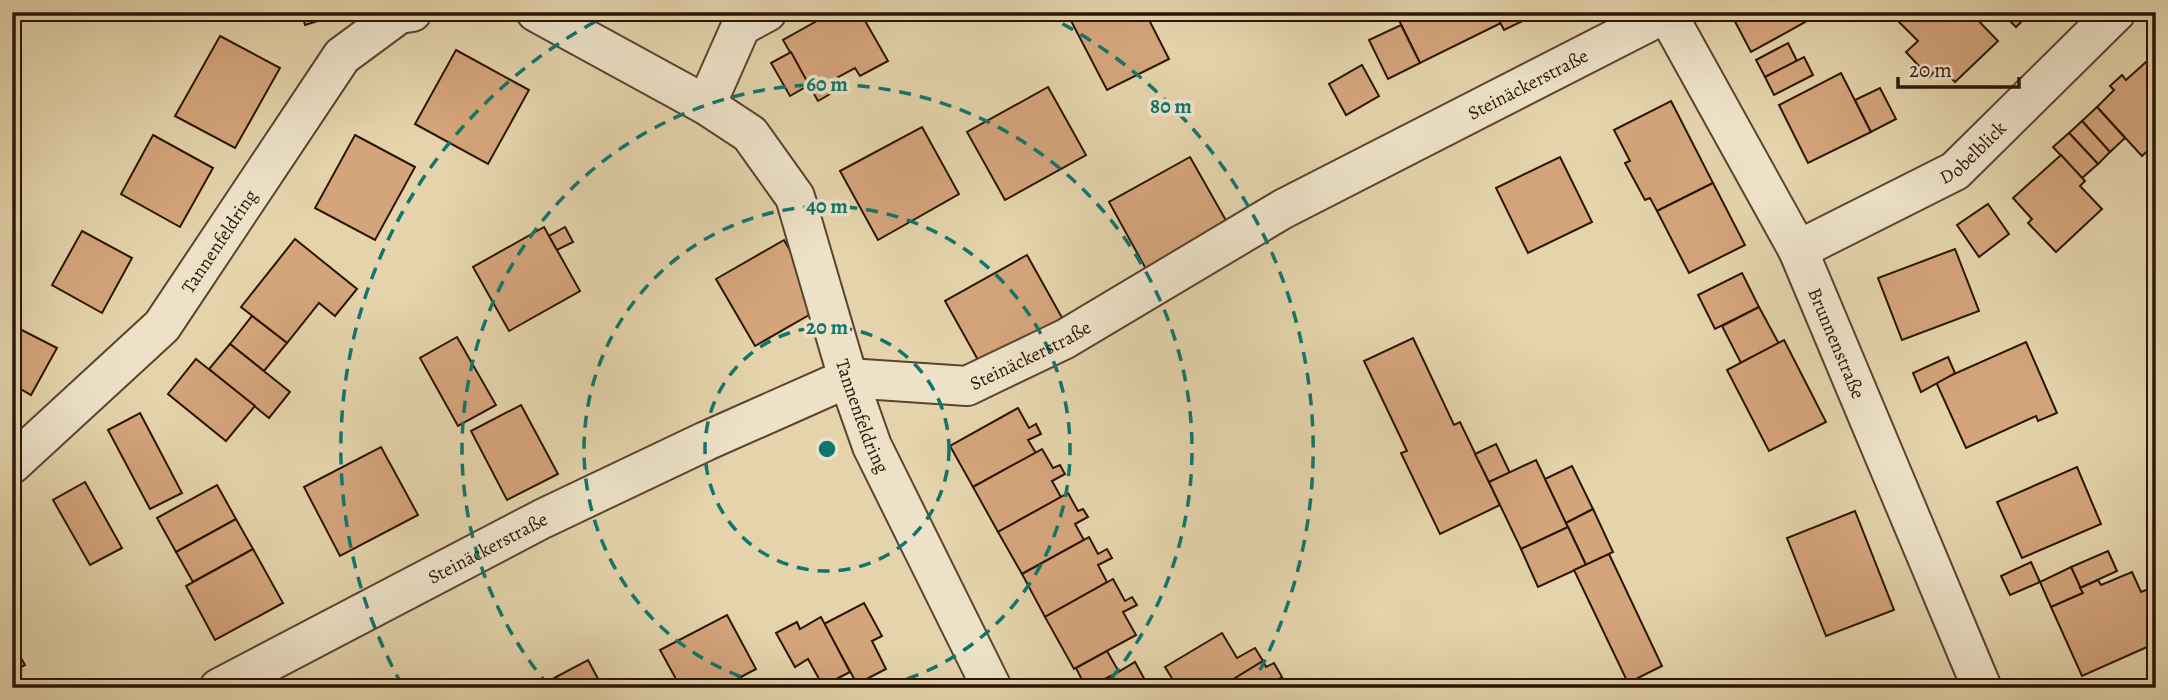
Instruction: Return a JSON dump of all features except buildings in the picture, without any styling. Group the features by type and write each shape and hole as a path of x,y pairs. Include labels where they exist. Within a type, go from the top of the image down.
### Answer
{"street":[{"name":"Tannenfeldring","path":"536,12 706,104 750,134 794,197 848,378 872,446 992,688"},
{"path":"706,104 741,26 767,12"},
{"name":"Brunnenstraße","path":"1666,12 1798,250 1982,688"},
{"name":"Steinäckerstraße","path":"219,688 542,519 706,441 848,378 967,386 1065,339 1283,209 1666,12"},
{"name":"Dobelblick","path":"1798,250 1955,172 2116,12"},
{"name":"Tannenfeldring","path":"12,464 162,326 342,56 403,13"}]}
